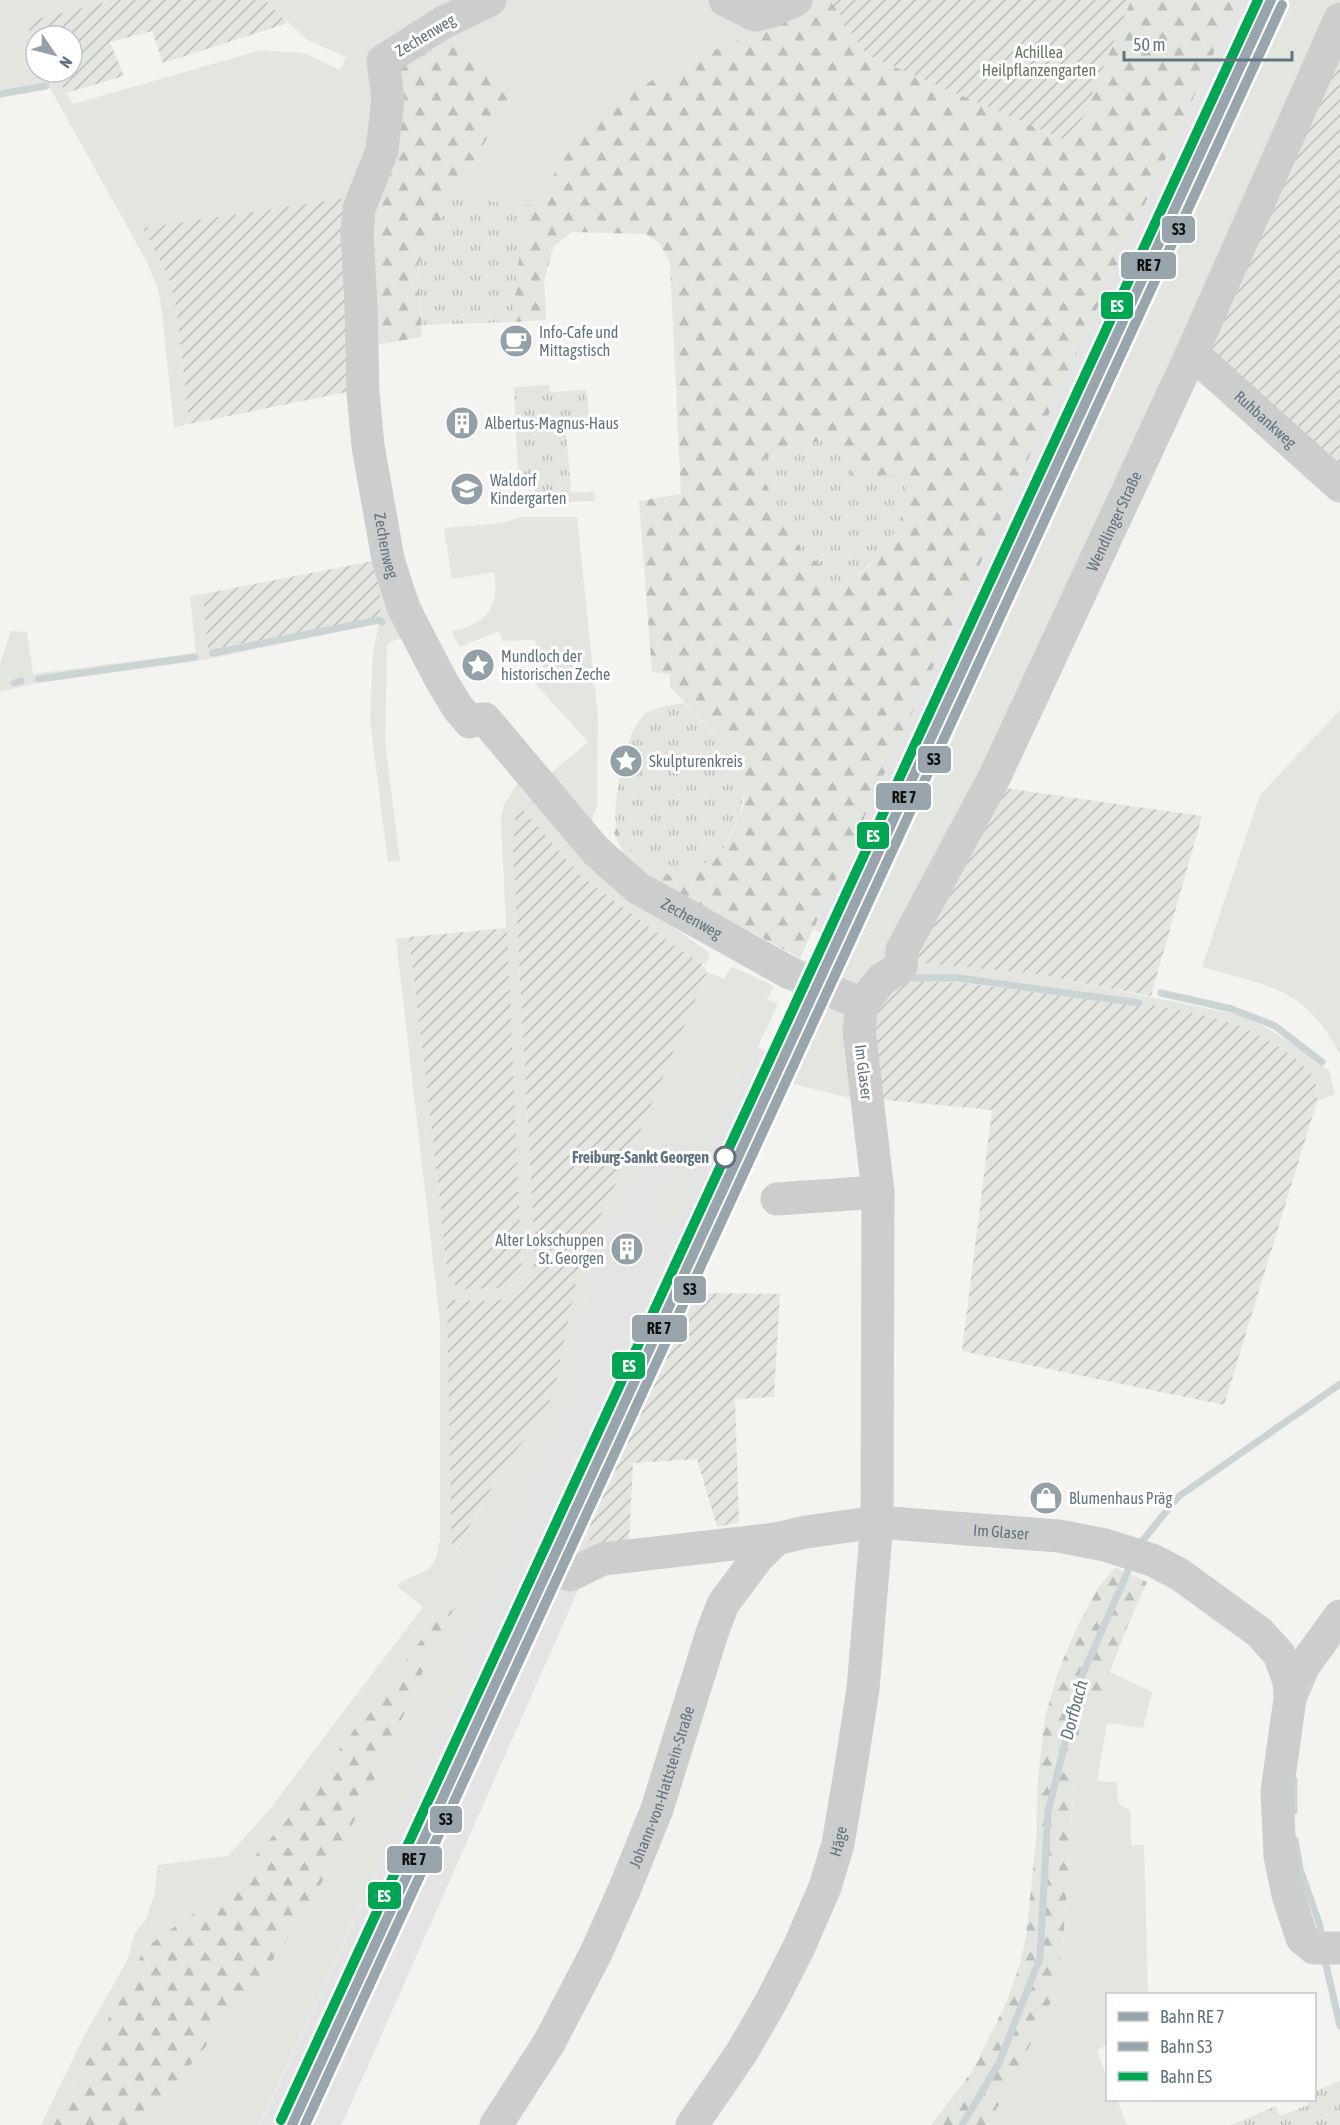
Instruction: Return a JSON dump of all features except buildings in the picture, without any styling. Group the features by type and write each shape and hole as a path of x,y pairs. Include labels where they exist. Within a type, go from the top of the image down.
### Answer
{"street":[{"name":"Zechenweg","path":"489,0 444,22 383,61 388,99 382,150 359,209 357,234 362,306 363,392 368,446 388,559 404,607 441,680 458,708 470,722 485,719 596,851 638,888 788,972"},
{"path":"725,0 754,15 769,12 796,0"},
{"name":"Wendlinger Straße","path":"862,1004 882,979 901,967 902,950 995,776 1192,353 1340,20"},
{"name":"Ruhbankweg","path":"1192,353 1340,486"},
{"path":"830,990 862,1004"},
{"name":"Im Glaser","path":"862,1004 859,1030 878,1192 877,1522 1059,1536 1119,1548 1152,1560 1188,1580 1259,1632 1279,1654 1289,1681 1290,1699 1277,1791 1280,1856 1288,1894 1302,1938 1331,1948"},
{"path":"777,1199 878,1192"},
{"path":"570,1575 603,1559 776,1539 806,1532 877,1522"},
{"name":"Häge","path":"692,2125 742,2052 772,2000 799,1947 829,1876 838,1844 863,1689 877,1522"},
{"name":"Johann-von-Hattstein-Straße","path":"496,2125 549,2043 596,1953 625,1888 657,1809 723,1604 758,1557 776,1539"},
{"path":"1289,1681 1305,1664 1340,1616"}],"shaded area":[{"path":"1238,0 1284,0 847,945 813,929"},
{"path":"757,1047 798,1066 725,1220 728,1221 720,1239 717,1237 705,1261 586,1534 595,1552 347,2113 341,2125 260,2125 475,1658 459,1649 534,1497 532,1491 539,1462 566,1410 591,1266 653,1138 683,1151 648,1217 673,1230 742,1082 737,1079 743,1067 747,1069"}],"green space":[{"path":"0,0 116,0 24,22 24,84 60,84 73,104 261,50 304,53 340,70 346,57 306,39 265,0 822,0 659,76 577,139 534,205 452,198 512,96 364,210 380,436 406,565 432,632 395,640 387,645 385,741 400,861 388,862 370,721 373,652 379,623 204,660 37,683 0,692 0,664 11,631 27,632 33,674 196,653 190,596 203,594 208,650 381,617 378,560 352,391 144,228 169,278 176,308 189,424 174,427 162,312 158,290 147,262 50,88 0,96"},
{"path":"116,0 265,0 288,23 163,63 152,31 110,42 124,76 66,93 60,84 84,84 84,24 25,24 24,22"},
{"path":"822,0 830,0 867,55 1072,143 1131,0 1238,0 800,958 637,871 623,852 614,833 616,825 620,835 706,863 722,850 732,833 743,808 745,790 730,750 670,687 670,674 652,672 639,501 681,494 670,262 659,243 646,234 572,232 554,246 544,280 546,320 513,322 517,270 522,242 534,205 577,139 599,114 659,76","holes":["906,473 900,521 883,549 868,567 836,591 823,581 829,571 850,476 852,479"]},
{"name":"Achillea Heilpflanzengarten","path":"830,0 1131,0 1072,143 867,55"},
{"path":"1284,0 1340,0 1340,35 1204,378 1185,376 918,961 1036,974 1239,1015 1281,1036 1329,1070 1335,1094 1317,1101 1313,1077 1297,1060 1276,1045 1234,1024 1191,1012 1148,1004 1141,1005 996,986 909,981 858,1100 790,1083 814,1031 810,1029 849,947 847,945"},
{"path":"453,25 512,96 452,198 418,265 422,337 374,345 364,210 399,69"},
{"path":"1340,35 1340,471 1203,346"},
{"path":"354,197 352,391 189,424 176,308 169,278 143,228"},
{"path":"452,198 534,205 522,242 517,270 513,322 422,325 418,265"},
{"path":"549,385 550,392 586,390 591,428 566,431 571,493 595,491 595,501 536,503 534,480 531,476 518,474 514,387"},
{"path":"837,439 844,450 853,479 907,473 909,476 901,517 888,543 864,569 836,591 822,580 828,571 801,550 756,466 782,446"},
{"path":"522,517 577,517 598,718 597,806 591,822 544,779 588,742 532,680 544,671 535,640 503,641 499,631 459,647 452,631 482,619 492,604 495,584 494,572 452,579 444,528 502,523"},
{"path":"378,560 381,617 208,650 203,594"},
{"path":"684,703 730,750 745,790 739,817 722,851 691,871 672,876 647,866 626,845 616,825 615,810 621,764 633,730 645,713 661,707"},
{"path":"1340,710 1340,1055 1330,1036 1316,1019 1291,997 1263,984 1202,967 1260,795"},
{"path":"520,780 615,885 708,952 710,958 705,964 701,963 673,945 579,874 519,806 513,851 535,1257 528,1285 522,1292 503,1299 448,1300 453,1555 507,1461 530,1433 586,1246 633,1148 707,972 724,979 733,967 774,986 767,999 778,1004 747,1069 743,1067 737,1078 742,1081 674,1230 648,1217 683,1151 653,1138 591,1266 566,1411 539,1462 532,1491 534,1497 459,1649 476,1657 259,2125 141,2125 245,1997 302,1916 360,1810 452,1610 287,1820 233,1881 205,1905 145,1948 54,2125 41,2125 85,2034 127,1961 135,1933 146,1919 154,1896 158,1865 228,1856 269,1810 423,1607 397,1586 430,1568 436,1559 440,1540 440,1321 396,939 409,937 447,1274 514,1285 522,1275 501,817 504,805"},
{"path":"997,787 1202,816 1151,996 1036,974 917,961 914,935"},
{"path":"519,805 579,874 673,945 701,963 707,972 633,1148 580,1262 555,1386 548,1405 530,1433 507,1461 452,1556 447,1300 502,1299 522,1292 528,1285 535,1257 513,851 515,818"},
{"path":"507,928 522,1276 514,1285 505,1288 460,1289 453,1284 447,1274 409,937"},
{"path":"909,981 964,983 1148,1004 1202,1015 1253,1032 1287,1052 1311,1074 1316,1084 1317,1101 1224,1405 962,1351 992,1110 877,1099 872,1047 878,996"},
{"path":"692,1293 780,1294 774,1397 735,1399 739,1522 717,1527 697,1459 633,1463 629,1544 595,1552 586,1534"},
{"path":"1115,1567 1147,1582 1096,1709 1081,1711 1063,1946 1048,2011 988,2125 931,2125 973,2070 1007,2001 1019,1967 1026,1937 1045,1718 1058,1672 1075,1631 1098,1588"},
{"path":"454,1609 443,1626 377,1774 341,1846 302,1916 245,1997 141,2125 54,2125 145,1948 205,1905 233,1881 287,1820 436,1620"},
{"path":"1110,1672 1152,1692 1143,1728 1107,1723 1097,1781 1117,1782 1118,1804 1130,1810 1131,1845 1144,1845 1148,1993 1106,1993 1106,2045 1097,2051 1106,2074 1106,2101 1117,2101 1127,2125 988,2125 1048,2010 1063,1946 1081,1711 1096,1708"},
{"path":"1340,2081 1340,2125 1230,2125 1276,2106 1280,2116 1308,2105 1307,2101 1316,2101 1316,2091"}],"waterway":[{"path":"0,94 46,86"},
{"path":"213,653 379,620 382,622"},
{"path":"39,679 195,657"},
{"path":"14,683 21,681"},
{"path":"910,978 959,978 1139,1003"},
{"path":"1161,993 1232,1009 1275,1026 1322,1062"},
{"name":"Dorfbach","path":"1139,1545 1178,1497 1340,1384"},
{"name":"Dorfbach","path":"962,2125 999,2063 1040,1958 1048,1812 1081,1678 1131,1564"},
{"name":"Dorfbach","path":"1303,1701 1314,1675"},
{"name":"Dorfbach","path":"1294,1780 1294,1811"},
{"name":"Dorfbach","path":"1295,1840 1300,1869 1320,1926 1321,1939"},
{"name":"Dorfbach","path":"1324,1956 1340,2026"}],"tunnel":[{"path":"788,972 830,990"}],"transit line":[{"path":"292,2125 1271,0"}],"rail line":[{"name":"ES","path":"281,2120 1258,0"},
{"name":"S3","path":"305,2125 1282,5"}],"place":[{"name":"Info-Cafe und Mittagstisch","path":"516,341"},
{"name":"Albertus-Magnus-Haus","path":"462,423"},
{"name":"Waldorf Kindergarten","path":"467,489"},
{"name":"Mundloch der historischen Zeche","path":"478,665"},
{"name":"Skulpturenkreis","path":"626,761"},
{"name":"Freiburg-Sankt Georgen","path":"725,1157"},
{"name":"Alter Lokschuppen St. Georgen","path":"627,1249"},
{"name":"Blumenhaus Präg","path":"1046,1498"}]}
